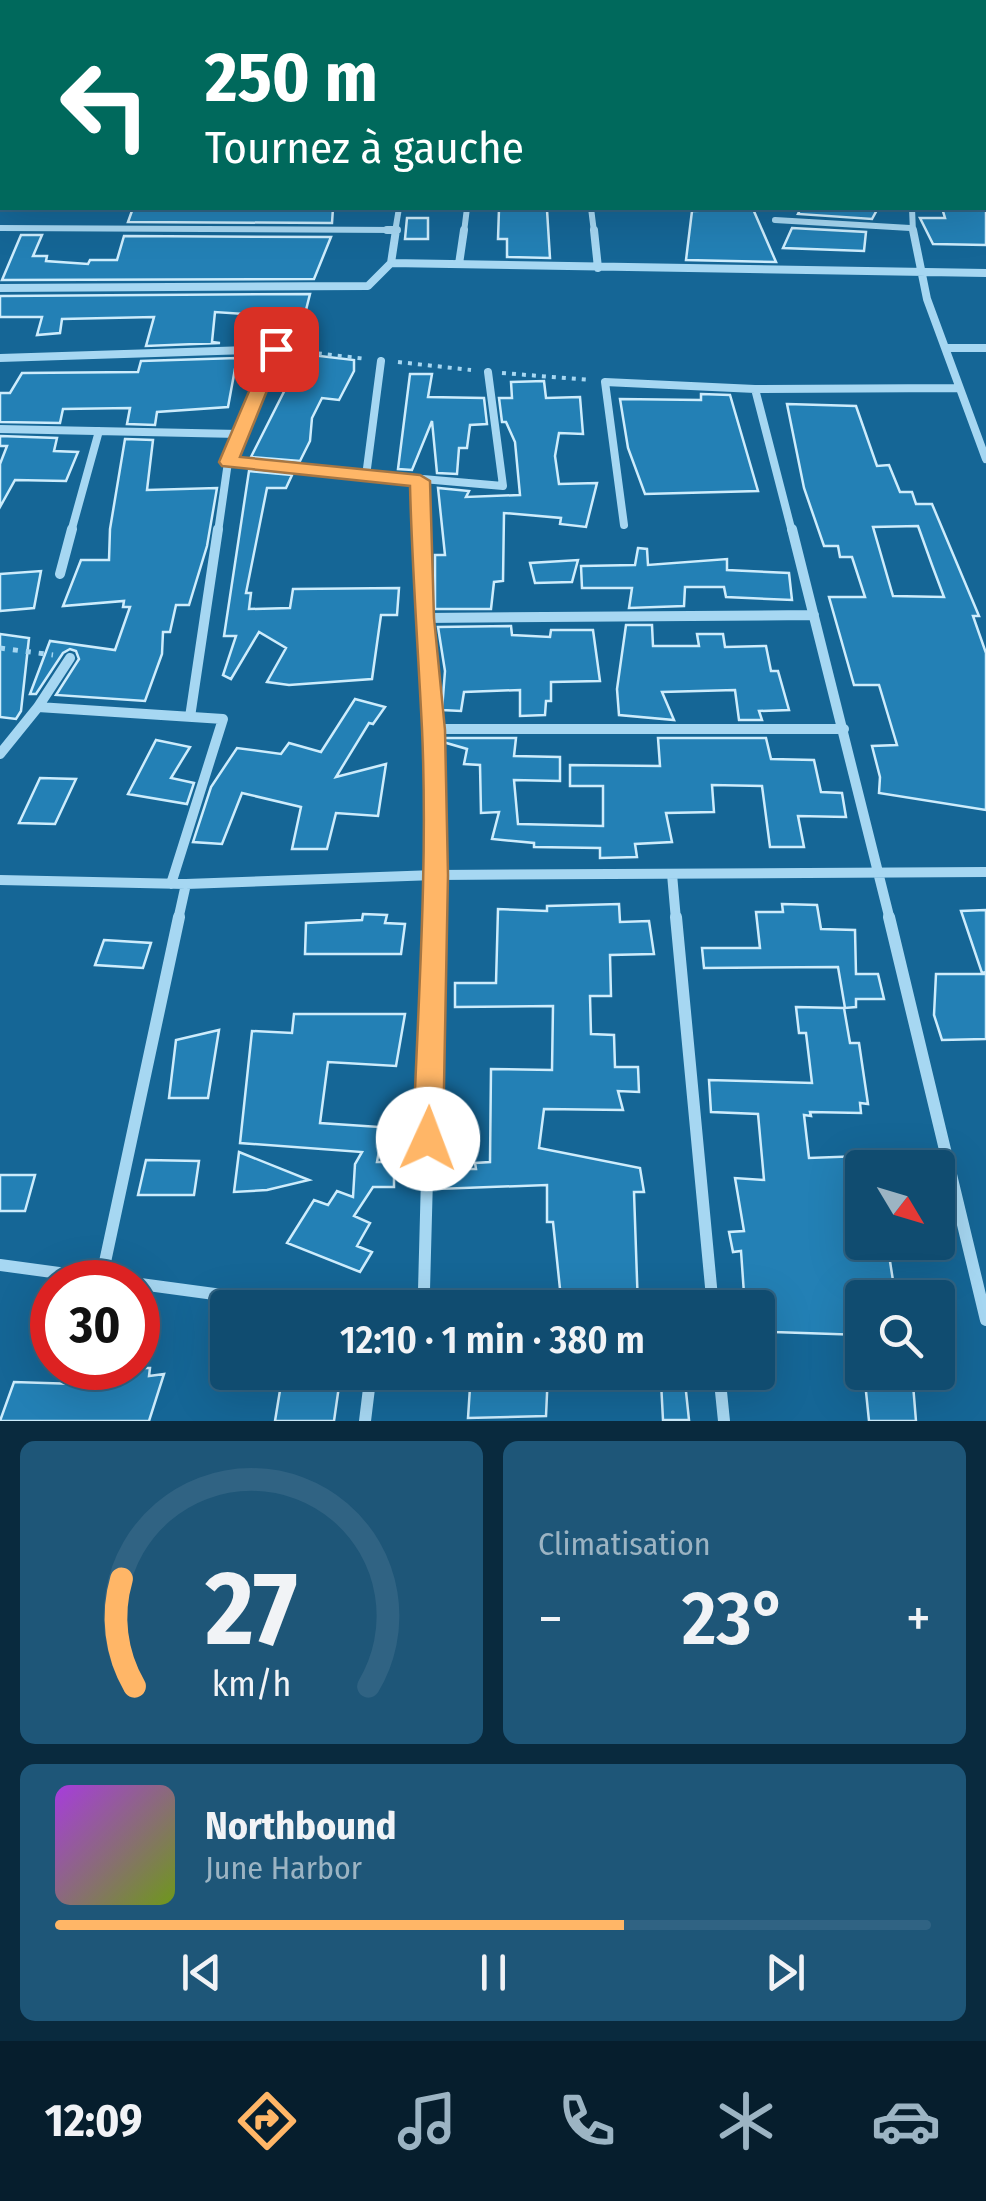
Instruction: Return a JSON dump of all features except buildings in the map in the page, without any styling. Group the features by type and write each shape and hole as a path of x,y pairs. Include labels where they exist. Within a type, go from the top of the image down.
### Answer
{"street":[{"path":"0,288 368,286 391,262 399,210"},
{"path":"460,264 468,210"},
{"path":"591,210 598,268"},
{"path":"912,210 910,228 920,274 957,388 986,459"},
{"path":"775,220 910,228"},
{"path":"0,228 397,230"},
{"path":"391,262 986,274"},
{"path":"946,348 986,348"},
{"path":"0,358 276,349 228,462 190,717"},
{"path":"366,476 381,360"},
{"path":"228,462 503,486 488,372"},
{"path":"624,525 605,382 755,388 957,388"},
{"path":"755,388 844,729 986,1320"},
{"path":"975,429 986,429"},
{"path":"0,430 239,434"},
{"path":"60,574 99,431"},
{"path":"420,481 424,618 434,730 435,875 424,1290"},
{"path":"424,618 814,616"},
{"path":"0,754 38,708 70,658"},
{"path":"38,708 223,719 170,884"},
{"path":"434,730 844,729"},
{"path":"0,880 186,884 435,875 986,872"},
{"path":"672,874 711,1290"},
{"path":"105,1260 186,884"},
{"path":"0,1264 30,1268"},
{"path":"160,1285 210,1292"},
{"path":"365,1421 369,1390"},
{"path":"721,1390 724,1421"}],"path":[{"path":"276,349 605,382"},
{"path":"0,648 70,658"}],"route":[{"path":"276,349 228,462 420,481 424,618 434,730 435,875 428,1139"}]}
